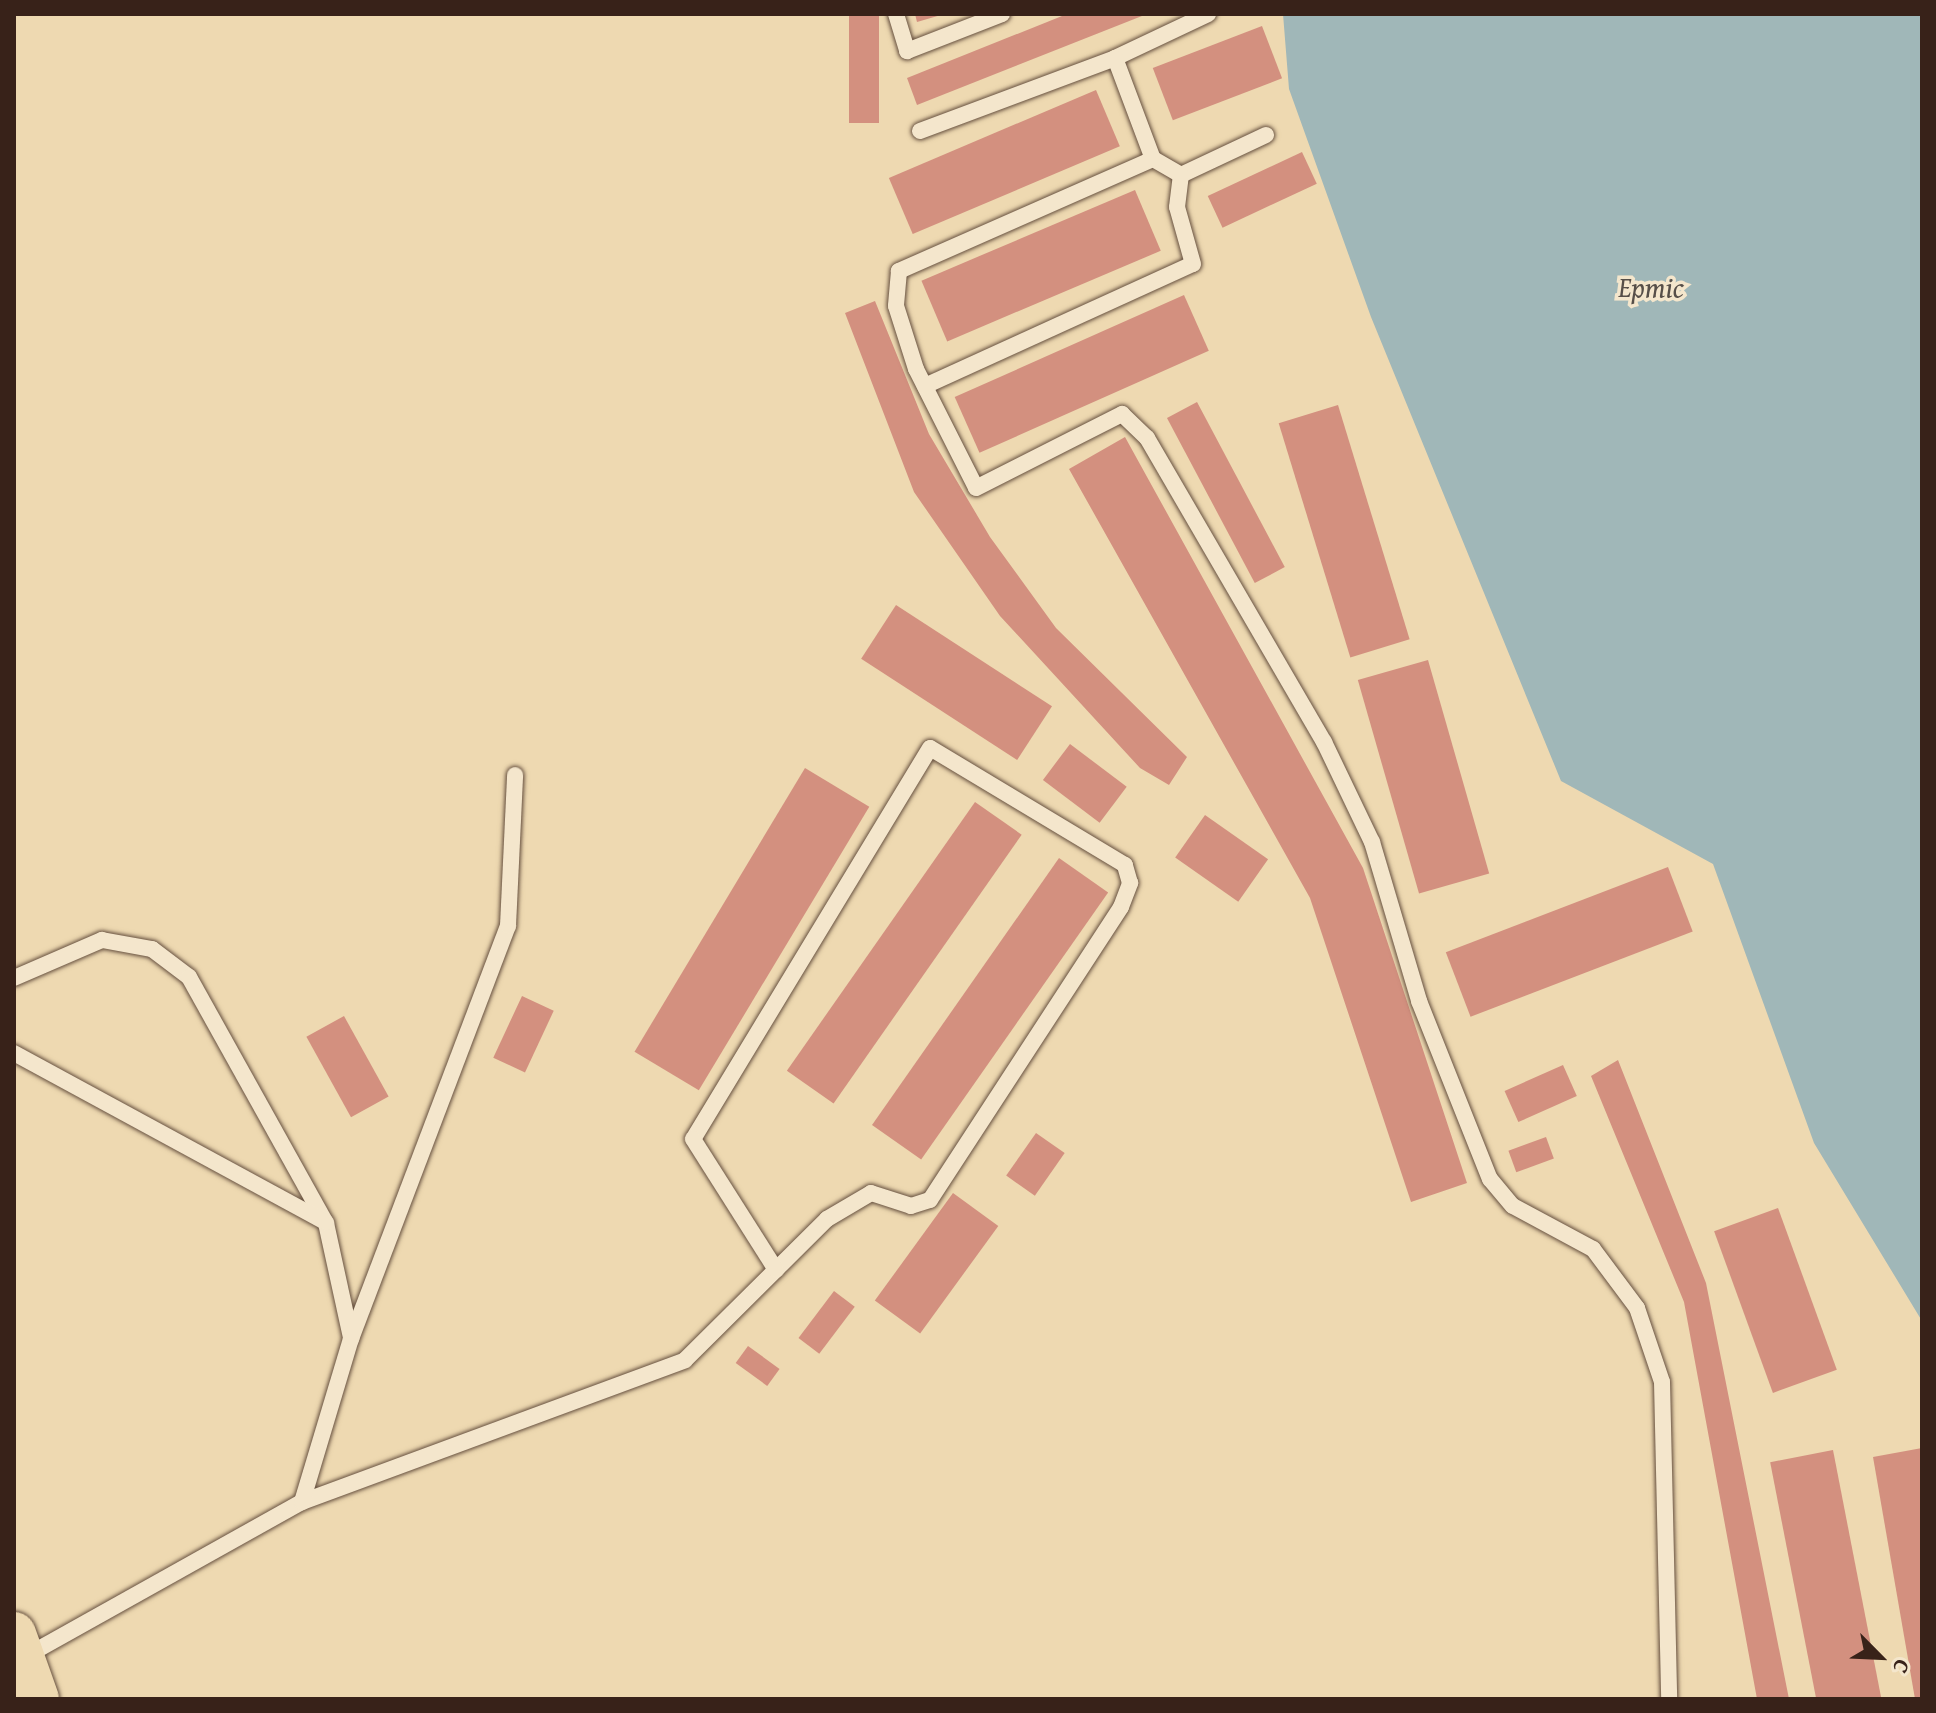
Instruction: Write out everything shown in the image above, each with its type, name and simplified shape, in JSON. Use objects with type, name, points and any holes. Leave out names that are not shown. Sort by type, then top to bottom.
[{"type":"highway","points":[[20,1645],[37,1699]]},
{"type":"lane","points":[[896,14],[907,51],[1002,14]]},
{"type":"lane","points":[[920,131],[1115,58],[1208,14]]},
{"type":"lane","points":[[1115,58],[1153,159],[1181,175]]},
{"type":"lane","points":[[1181,175],[1266,135]]},
{"type":"lane","points":[[1153,159],[899,271],[896,306],[925,386],[976,488],[1122,414],[1147,438],[1180,486],[1238,601],[1324,742],[1372,842],[1419,1001],[1490,1179],[1513,1206],[1593,1249],[1637,1308],[1662,1382],[1669,1699]]},
{"type":"lane","points":[[925,386],[1193,264],[1177,207],[1181,175]]},
{"type":"lane","points":[[20,1645],[302,1502],[685,1360],[776,1270],[827,1219],[871,1193],[911,1206],[930,1200],[1121,907],[1130,883],[1125,865],[930,748],[693,1139],[776,1270]]},
{"type":"lane","points":[[302,1502],[351,1339],[508,926],[515,775]]},
{"type":"lane","points":[[14,978],[102,940],[152,949],[189,977],[326,1223],[351,1339]]},
{"type":"lane","points":[[14,1053],[326,1223]]},
{"type":"water","name":"Ертіс","points":[[1283,14],[1922,14],[1922,1321],[1814,1143],[1713,864],[1561,781],[1371,317],[1289,89]]},
{"type":"building","points":[[849,14],[879,14],[879,123],[849,123]]},
{"type":"building","points":[[915,14],[941,14],[941,15],[917,22]]},
{"type":"building","points":[[1067,14],[1147,14],[917,105],[907,78]]},
{"type":"building","points":[[1262,26],[1282,78],[1173,120],[1153,68]]},
{"type":"building","points":[[1096,90],[1120,146],[913,234],[889,178]]},
{"type":"building","points":[[1302,152],[1317,184],[1223,228],[1208,196]]},
{"type":"building","points":[[1135,190],[1161,251],[947,341],[921,281]]},
{"type":"building","points":[[1184,295],[1209,351],[980,453],[955,397]]},
{"type":"building","points":[[875,301],[929,434],[990,537],[1056,628],[1187,757],[1169,785],[1140,768],[1000,616],[914,492],[845,313]]},
{"type":"building","points":[[1197,402],[1285,567],[1255,583],[1167,418]]},
{"type":"building","points":[[1338,405],[1410,639],[1350,657],[1279,423]]},
{"type":"building","points":[[1125,437],[1363,868],[1467,1183],[1411,1202],[1310,898],[1069,469]]},
{"type":"building","points":[[896,605],[1052,706],[1017,760],[861,659]]},
{"type":"building","points":[[1428,660],[1489,873],[1419,894],[1358,680]]},
{"type":"building","points":[[1070,744],[1127,787],[1100,823],[1043,780]]},
{"type":"building","points":[[805,768],[869,807],[699,1090],[635,1052]]},
{"type":"building","points":[[975,802],[1022,835],[834,1103],[787,1071]]},
{"type":"building","points":[[1205,815],[1268,859],[1238,902],[1175,858]]},
{"type":"building","points":[[1059,858],[1108,892],[921,1159],[872,1125]]},
{"type":"building","points":[[1668,867],[1693,931],[1471,1017],[1446,952]]},
{"type":"building","points":[[522,996],[554,1011],[525,1072],[493,1058]]},
{"type":"building","points":[[344,1016],[389,1096],[351,1117],[306,1037]]},
{"type":"building","points":[[1618,1060],[1706,1283],[1789,1699],[1757,1699],[1684,1302],[1591,1076]]},
{"type":"building","points":[[1563,1065],[1577,1096],[1518,1122],[1505,1091]]},
{"type":"building","points":[[1036,1133],[1065,1153],[1035,1196],[1006,1176]]},
{"type":"building","points":[[1546,1137],[1554,1159],[1516,1172],[1508,1151]]},
{"type":"building","points":[[953,1193],[998,1226],[920,1334],[875,1301]]},
{"type":"building","points":[[1778,1208],[1837,1370],[1773,1393],[1714,1231]]},
{"type":"building","points":[[834,1291],[855,1307],[819,1354],[798,1338]]},
{"type":"building","points":[[748,1346],[780,1369],[767,1386],[736,1363]]},
{"type":"building","points":[[1922,1448],[1922,1699],[1915,1699],[1873,1457]]},
{"type":"building","points":[[1833,1450],[1881,1699],[1816,1699],[1770,1462]]}]
